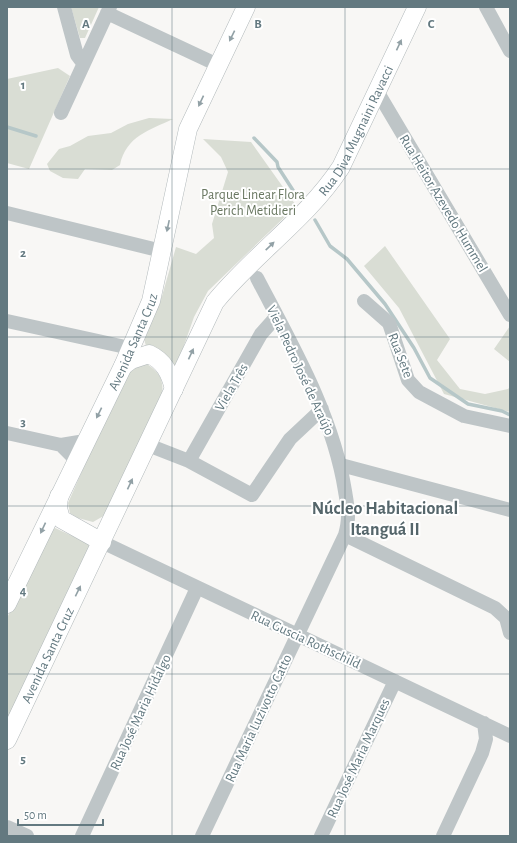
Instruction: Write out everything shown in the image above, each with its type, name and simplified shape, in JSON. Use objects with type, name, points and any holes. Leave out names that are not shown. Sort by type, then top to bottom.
[{"type":"main road","name":"Avenida Santa Cruz","points":[[7,604],[122,366],[151,301],[188,129],[246,7]]},
{"type":"main road","name":"Rua Diva Mugnaini Ravacci","points":[[249,276],[329,186],[341,167],[417,7]]},
{"type":"main road","name":"Avenida Santa Cruz","points":[[7,740],[215,302],[249,276]]},
{"type":"main road","points":[[130,348],[156,357],[164,366],[171,378],[174,390]]},
{"type":"main road","points":[[122,366],[131,360],[148,354]]},
{"type":"main road","points":[[60,493],[58,508],[61,519],[102,542]]},
{"type":"main road","points":[[61,519],[86,529],[97,527],[113,519]]},
{"type":"street","points":[[64,7],[77,55],[83,64]]},
{"type":"street","points":[[486,7],[510,51]]},
{"type":"street","points":[[61,113],[108,10],[218,66]]},
{"type":"street","name":"Rua Heitor Azevedo Hummel","points":[[377,91],[510,315]]},
{"type":"street","points":[[7,213],[162,251]]},
{"type":"street","name":"Viela Pedro José de Araújo","points":[[249,276],[277,316],[333,435],[341,465],[349,520],[345,535]]},
{"type":"street","name":"Rua Sete","points":[[364,301],[389,323],[408,380],[419,392],[464,416],[510,426]]},
{"type":"street","name":"Viela Três","points":[[189,461],[261,334],[277,316]]},
{"type":"street","points":[[7,321],[130,348]]},
{"type":"street","points":[[148,445],[189,461],[252,495],[290,439],[322,409]]},
{"type":"street","points":[[7,433],[61,445],[85,441]]},
{"type":"street","points":[[61,445],[76,460]]},
{"type":"street","points":[[341,465],[510,510]]},
{"type":"street","points":[[345,535],[495,608],[506,618],[510,632]]},
{"type":"street","name":"Rua Maria Luzivotto Catto","points":[[202,836],[345,535]]},
{"type":"street","name":"Rua Guscia Rothschild","points":[[102,542],[510,736]]},
{"type":"street","name":"Rua José Maria Hidalgo","points":[[82,836],[198,588]]},
{"type":"street","name":"Rua José Maria Marques","points":[[321,836],[395,681]]},
{"type":"street","points":[[443,836],[482,753],[486,739],[484,723]]},
{"type":"street","points":[[482,753],[493,739],[501,736],[510,736]]},
{"type":"street","points":[[7,827],[27,836]]},
{"type":"green space","points":[[71,7],[99,7],[85,38],[80,38]]},
{"type":"green space","points":[[58,68],[70,76],[29,169],[7,163],[7,79]]},
{"type":"green space","points":[[149,118],[173,119],[140,135],[128,147],[123,155],[120,165],[112,170],[85,169],[78,179],[63,178],[50,171],[47,164],[59,149],[70,146],[88,136],[111,133],[128,124]]},
{"type":"green space","name":"Parque Linear Flora Perich Metidieri","points":[[203,139],[251,142],[295,204],[294,208],[208,291],[194,317],[175,371],[146,346],[144,339],[162,296],[176,247],[196,254],[214,238],[212,224],[228,172],[221,157]]},
{"type":"green space","points":[[385,246],[450,339],[437,360],[460,389],[485,394],[508,389],[510,387],[510,412],[444,394],[399,308],[364,266]]},
{"type":"green space","points":[[510,326],[510,362],[494,349]]},
{"type":"green space","points":[[147,364],[158,374],[162,381],[162,396],[107,514],[93,522],[78,518],[70,513],[68,503],[124,376],[135,365]]},
{"type":"green space","points":[[55,528],[90,544],[89,555],[7,719],[7,618],[49,532]]},
{"type":"waterway","points":[[7,127],[36,136]]},
{"type":"waterway","points":[[254,138],[277,162],[278,167],[298,198]]},
{"type":"waterway","points":[[315,220],[330,246],[347,259],[385,304],[414,348],[430,378],[468,404],[502,411],[510,415]]},
{"type":"district","name":"Núcleo Habitacional Itanguá II","points":[[385,518]]}]
